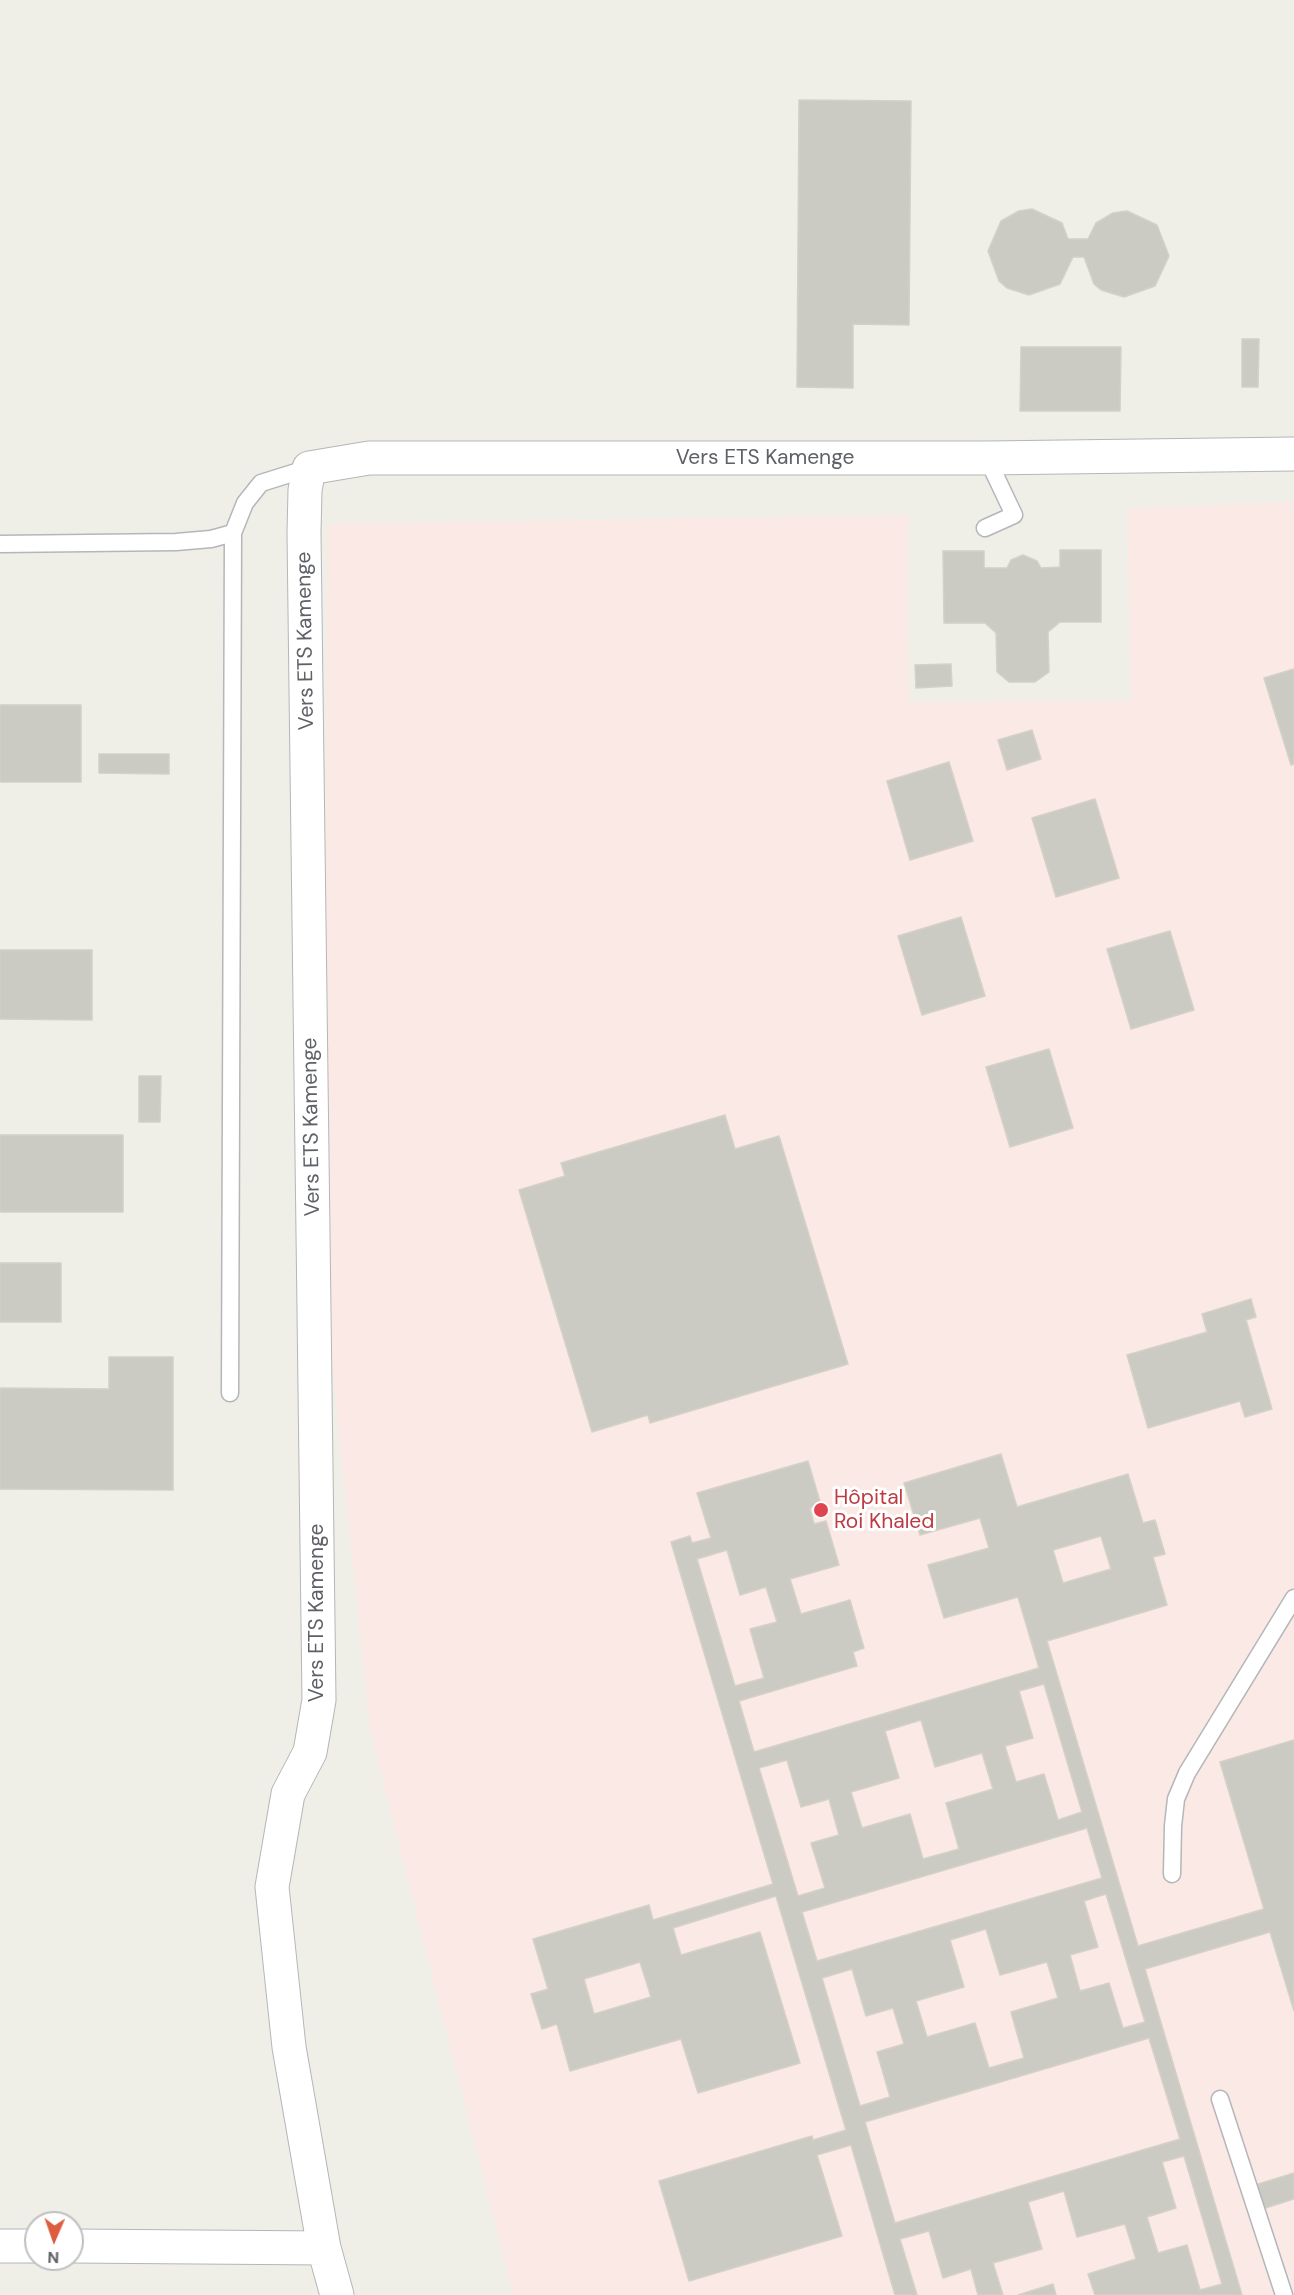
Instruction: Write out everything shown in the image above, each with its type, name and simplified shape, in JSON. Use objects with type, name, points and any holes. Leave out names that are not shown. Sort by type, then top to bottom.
[{"type":"street","name":"Vers ETS Kamenge","points":[[337,2295],[324,2248],[289,2047],[272,1887],[288,1794],[310,1752],[319,1700],[304,533],[305,490],[309,468],[369,458],[987,458],[1294,454]]},
{"type":"street","points":[[0,2246],[24,2246]]},
{"type":"street","points":[[84,2246],[324,2248]]},
{"type":"lane","points":[[986,528],[1014,515],[987,458]]},
{"type":"lane","points":[[230,1393],[233,533],[245,503],[261,483],[309,468]]},
{"type":"lane","points":[[0,544],[176,542],[211,539],[233,533]]},
{"type":"lane","points":[[1172,1874],[1176,1798],[1186,1773],[1294,1598]]},
{"type":"lane","points":[[1220,2099],[1284,2295]]},
{"type":"shaded area","name":"Hôpital Roi Khaled","points":[[1294,502],[1294,2295],[513,2295],[370,1730],[324,1289],[328,524],[908,515],[909,702],[1131,701],[1127,509]]},
{"type":"building","points":[[799,100],[911,101],[909,325],[853,324],[853,388],[797,387]]},
{"type":"building","points":[[1032,209],[1062,223],[1068,239],[1088,239],[1096,223],[1113,213],[1127,211],[1157,225],[1169,256],[1155,286],[1124,297],[1101,290],[1094,284],[1084,257],[1073,257],[1060,284],[1029,295],[1007,288],[999,281],[988,251],[1001,221],[1019,211]]},
{"type":"building","points":[[1242,339],[1259,339],[1258,387],[1242,387]]},
{"type":"building","points":[[1021,347],[1121,347],[1120,411],[1020,411]]},
{"type":"building","points":[[1060,550],[1101,550],[1101,622],[1060,622],[1048,632],[1049,672],[1035,682],[1009,682],[997,672],[996,633],[985,623],[944,623],[943,551],[984,551],[984,568],[1007,568],[1011,560],[1023,555],[1037,561],[1041,568],[1060,567]]},
{"type":"building","points":[[951,664],[952,686],[916,688],[915,665]]},
{"type":"building","points":[[1294,669],[1294,764],[1291,765],[1264,678]]},
{"type":"building","points":[[0,705],[81,705],[81,782],[0,782]]},
{"type":"building","points":[[1032,730],[1041,759],[1007,770],[998,740]]},
{"type":"building","points":[[99,754],[169,754],[169,774],[99,773]]},
{"type":"building","points":[[949,762],[973,841],[910,860],[887,781]]},
{"type":"building","points":[[1095,799],[1119,878],[1056,897],[1032,818]]},
{"type":"building","points":[[961,917],[985,996],[922,1015],[898,936]]},
{"type":"building","points":[[1170,931],[1194,1010],[1131,1029],[1107,949]]},
{"type":"building","points":[[0,950],[92,950],[92,1020],[0,1019]]},
{"type":"building","points":[[1049,1049],[1073,1128],[1010,1147],[986,1067]]},
{"type":"building","points":[[139,1076],[161,1076],[160,1122],[139,1122]]},
{"type":"building","points":[[725,1115],[735,1149],[779,1136],[848,1364],[650,1423],[648,1415],[592,1432],[519,1190],[565,1176],[561,1163]]},
{"type":"building","points":[[0,1135],[123,1135],[123,1212],[0,1212]]},
{"type":"building","points":[[0,1263],[61,1263],[61,1322],[0,1322]]},
{"type":"building","points":[[1251,1299],[1256,1317],[1246,1320],[1272,1409],[1245,1417],[1240,1401],[1148,1428],[1127,1355],[1207,1332],[1202,1314]]},
{"type":"building","points":[[109,1357],[173,1357],[173,1490],[0,1489],[0,1388],[109,1389]]},
{"type":"building","points":[[1001,1454],[1017,1507],[1128,1474],[1143,1523],[1155,1520],[1165,1554],[1153,1557],[1167,1605],[1047,1641],[1138,1946],[1264,1909],[1220,1762],[1294,1740],[1294,2011],[1270,1932],[1145,1969],[1242,2295],[1095,2295],[1088,2274],[1136,2259],[1125,2224],[1077,2237],[1064,2191],[1028,2202],[1042,2249],[993,2263],[1003,2295],[978,2295],[971,2269],[943,2278],[929,2231],[900,2239],[917,2295],[895,2295],[851,2145],[817,2155],[842,2236],[689,2281],[659,2181],[812,2136],[813,2140],[846,2130],[776,1896],[673,1928],[681,1955],[760,1932],[800,2063],[698,2093],[681,2039],[570,2071],[557,2024],[542,2029],[531,1994],[548,1989],[533,1939],[649,1905],[653,1920],[773,1884],[671,1542],[690,1536],[692,1543],[711,1538],[697,1493],[808,1461],[821,1505],[810,1508],[814,1524],[826,1521],[839,1565],[790,1579],[801,1614],[850,1600],[864,1648],[853,1652],[857,1666],[739,1701],[754,1752],[1039,1668],[1018,1597],[944,1618],[928,1565],[989,1548],[980,1518],[920,1535],[904,1483]],"holes":[[[1101,1536],[1111,1569],[1063,1583],[1053,1550]],[[727,1550],[740,1595],[766,1587],[777,1622],[750,1629],[764,1678],[735,1686],[697,1559]],[[1044,1684],[1082,1812],[1058,1820],[1044,1774],[1016,1782],[1005,1746],[1033,1738],[1019,1691]],[[921,1720],[935,1767],[982,1753],[993,1789],[946,1803],[959,1849],[923,1859],[910,1814],[862,1828],[851,1792],[899,1778],[885,1731]],[[787,1760],[801,1807],[829,1799],[839,1835],[811,1843],[825,1888],[798,1896],[759,1768]],[[1087,1828],[1102,1878],[817,1961],[802,1912]],[[1106,1894],[1145,2022],[1123,2028],[1109,1983],[1080,1991],[1070,1955],[1098,1947],[1084,1901]],[[986,1929],[1000,1975],[1047,1962],[1058,1998],[1011,2012],[1024,2058],[989,2068],[975,2023],[927,2037],[916,2001],[964,1987],[950,1940]],[[640,1962],[651,1997],[594,2014],[584,1979]],[[852,1969],[866,2016],[893,2008],[904,2044],[877,2052],[890,2097],[860,2106],[822,1978]],[[1149,2038],[1180,2139],[895,2223],[865,2122]],[[1184,2156],[1222,2284],[1200,2290],[1187,2245],[1158,2253],[1147,2217],[1176,2208],[1162,2162]]]},
{"type":"building","points":[[1294,2173],[1294,2199],[1259,2210],[1252,2186]]},
{"type":"building","points":[[1053,2284],[1056,2295],[1018,2295]]},
{"type":"place","name":"Hôpital Roi Khaled","points":[[821,1510]]}]
